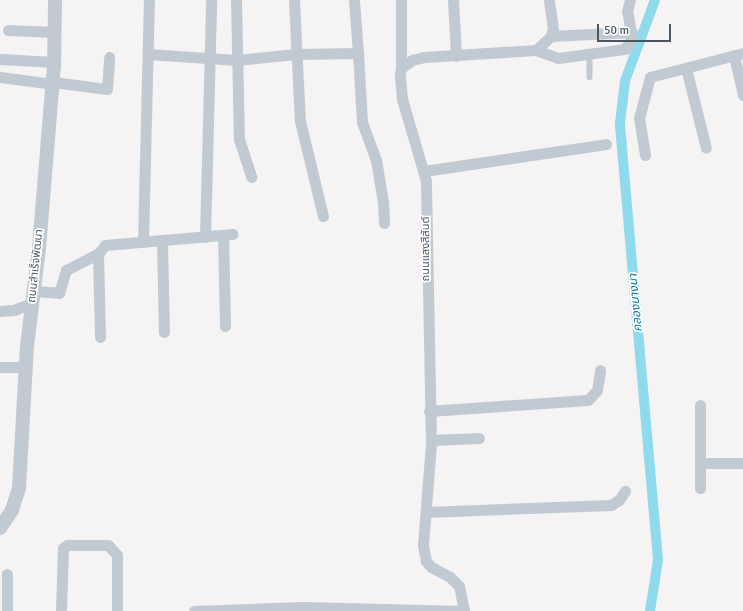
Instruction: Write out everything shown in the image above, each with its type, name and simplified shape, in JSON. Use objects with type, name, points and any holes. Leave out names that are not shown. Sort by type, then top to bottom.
[{"type":"street","name":"ถนนสำเร็จพัฒนา","points":[[0,528],[12,510],[19,488],[26,367],[53,83],[55,0]]},
{"type":"street","points":[[143,242],[149,0]]},
{"type":"street","points":[[206,236],[211,0]]},
{"type":"street","points":[[236,0],[236,60],[240,139],[251,178]]},
{"type":"street","points":[[294,0],[300,121],[324,216]]},
{"type":"street","points":[[354,0],[362,122],[376,160],[384,202],[384,223]]},
{"type":"street","name":"ถนนแสงสีสันต์","points":[[401,0],[400,88],[424,171],[427,228],[426,283],[431,440],[423,536],[426,561],[431,567],[456,581],[460,586],[464,611]]},
{"type":"street","points":[[453,0],[456,56]]},
{"type":"street","points":[[536,50],[551,36],[553,29],[549,0]]},
{"type":"street","points":[[401,68],[412,60],[424,57],[536,50],[558,58],[590,55],[625,49],[629,44],[632,32],[628,11],[630,0]]},
{"type":"street","points":[[8,30],[54,32]]},
{"type":"street","points":[[551,36],[632,32]]},
{"type":"street","points":[[148,54],[236,60],[296,54],[358,53]]},
{"type":"street","points":[[645,155],[639,118],[650,77],[739,54],[743,96]]},
{"type":"street","points":[[0,77],[107,89],[109,57]]},
{"type":"street","points":[[0,59],[54,62]]},
{"type":"street","points":[[686,68],[706,148]]},
{"type":"street","points":[[424,171],[606,144]]},
{"type":"street","points":[[0,311],[14,310],[33,297],[59,293],[66,270],[98,254],[105,245],[228,235],[225,326]]},
{"type":"street","points":[[162,240],[164,332]]},
{"type":"street","points":[[98,254],[100,337]]},
{"type":"street","points":[[0,368],[26,367]]},
{"type":"street","points":[[429,411],[588,400],[597,390],[600,370]]},
{"type":"street","points":[[700,404],[700,488]]},
{"type":"street","points":[[431,440],[479,438]]},
{"type":"street","points":[[700,462],[743,463]]},
{"type":"street","points":[[426,512],[611,505],[619,500],[625,491]]},
{"type":"street","points":[[61,611],[63,548],[68,545],[108,545],[117,555],[116,611]]},
{"type":"street","points":[[7,574],[7,611]]},
{"type":"street","points":[[194,611],[303,607],[464,611]]},
{"type":"lane","points":[[590,55],[590,77]]},
{"type":"waterway","name":"คลองบางนา","points":[[650,611],[658,560],[620,123],[625,81],[655,0]]}]
